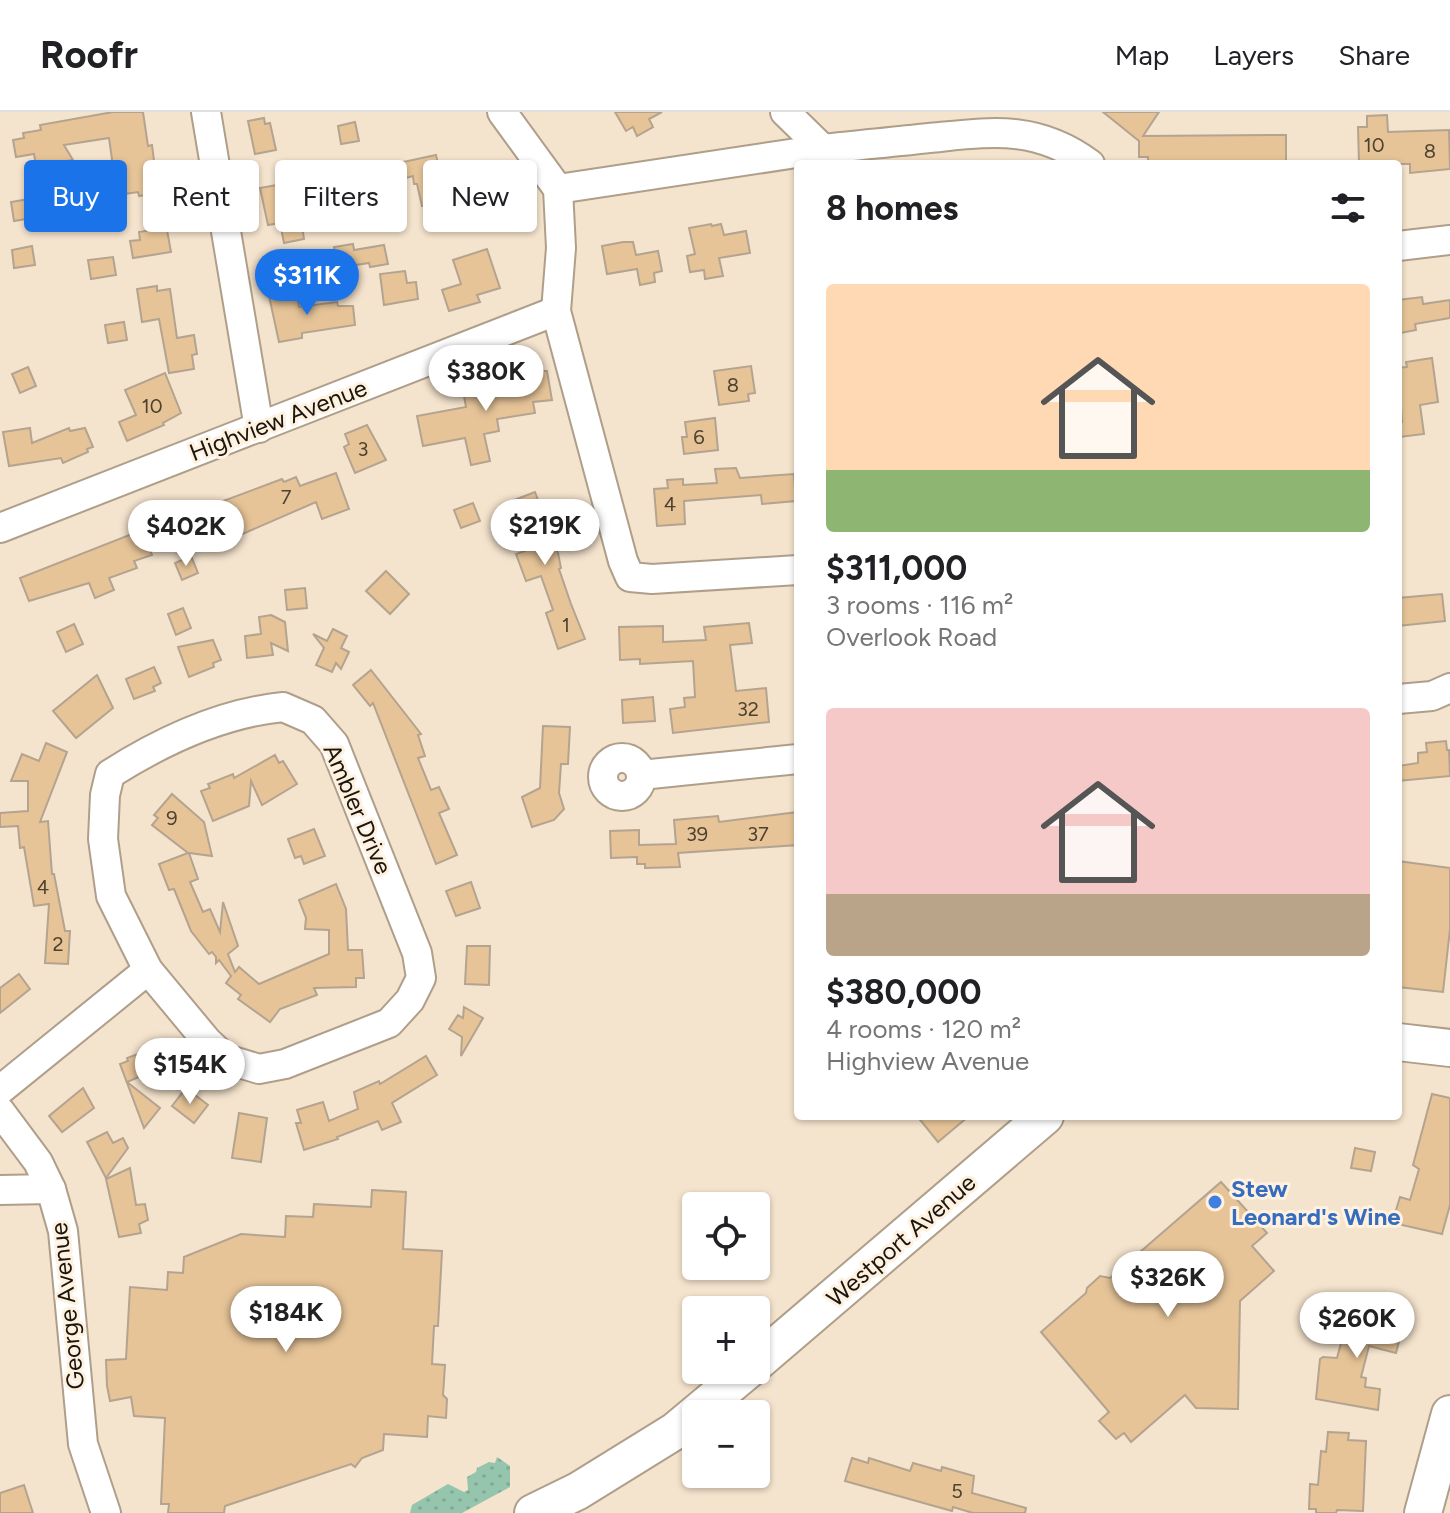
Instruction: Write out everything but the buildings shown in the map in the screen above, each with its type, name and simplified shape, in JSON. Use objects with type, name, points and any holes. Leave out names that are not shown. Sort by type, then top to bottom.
[{"type":"main road","points":[[1402,1042],[1450,1048]]},
{"type":"main road","name":"Westport Avenue","points":[[770,1351],[1040,1120]]},
{"type":"main road","points":[[533,1513],[580,1502],[675,1431],[731,1384]]},
{"type":"main road","points":[[1423,1513],[1450,1414]]},
{"type":"street","points":[[206,112],[259,428]]},
{"type":"street","points":[[502,112],[558,189],[561,248],[556,311],[619,547],[630,577],[652,579],[794,570]]},
{"type":"street","points":[[785,112],[823,149]]},
{"type":"street","points":[[558,189],[823,149],[997,132],[1035,137],[1068,148],[1084,160]]},
{"type":"street","points":[[1402,246],[1450,240]]},
{"type":"street","name":"Highview Avenue","points":[[0,528],[556,311]]},
{"type":"street","points":[[1402,699],[1432,696],[1450,688]]},
{"type":"street","name":"Ambler Drive","points":[[283,707],[313,720],[334,744],[417,953],[421,978],[410,1000],[389,1023],[285,1064],[259,1069],[226,1059],[207,1041],[148,970],[111,896],[103,839],[105,795],[110,774],[152,747],[251,710],[283,707]]},
{"type":"street","points":[[641,775],[794,759]]},
{"type":"street","points":[[0,1090],[148,970]]},
{"type":"street","name":"George Avenue","points":[[0,1111],[38,1162],[51,1189],[63,1231],[83,1444],[106,1513]]},
{"type":"street","points":[[0,1190],[51,1189]]},
{"type":"green space","points":[[497,1457],[510,1466],[510,1487],[462,1513],[410,1513],[412,1505],[448,1484],[464,1492],[468,1490],[467,1477],[489,1462],[495,1463]]},
{"type":"place","name":"Stew Leonard's Wine","points":[[1215,1202]]}]
